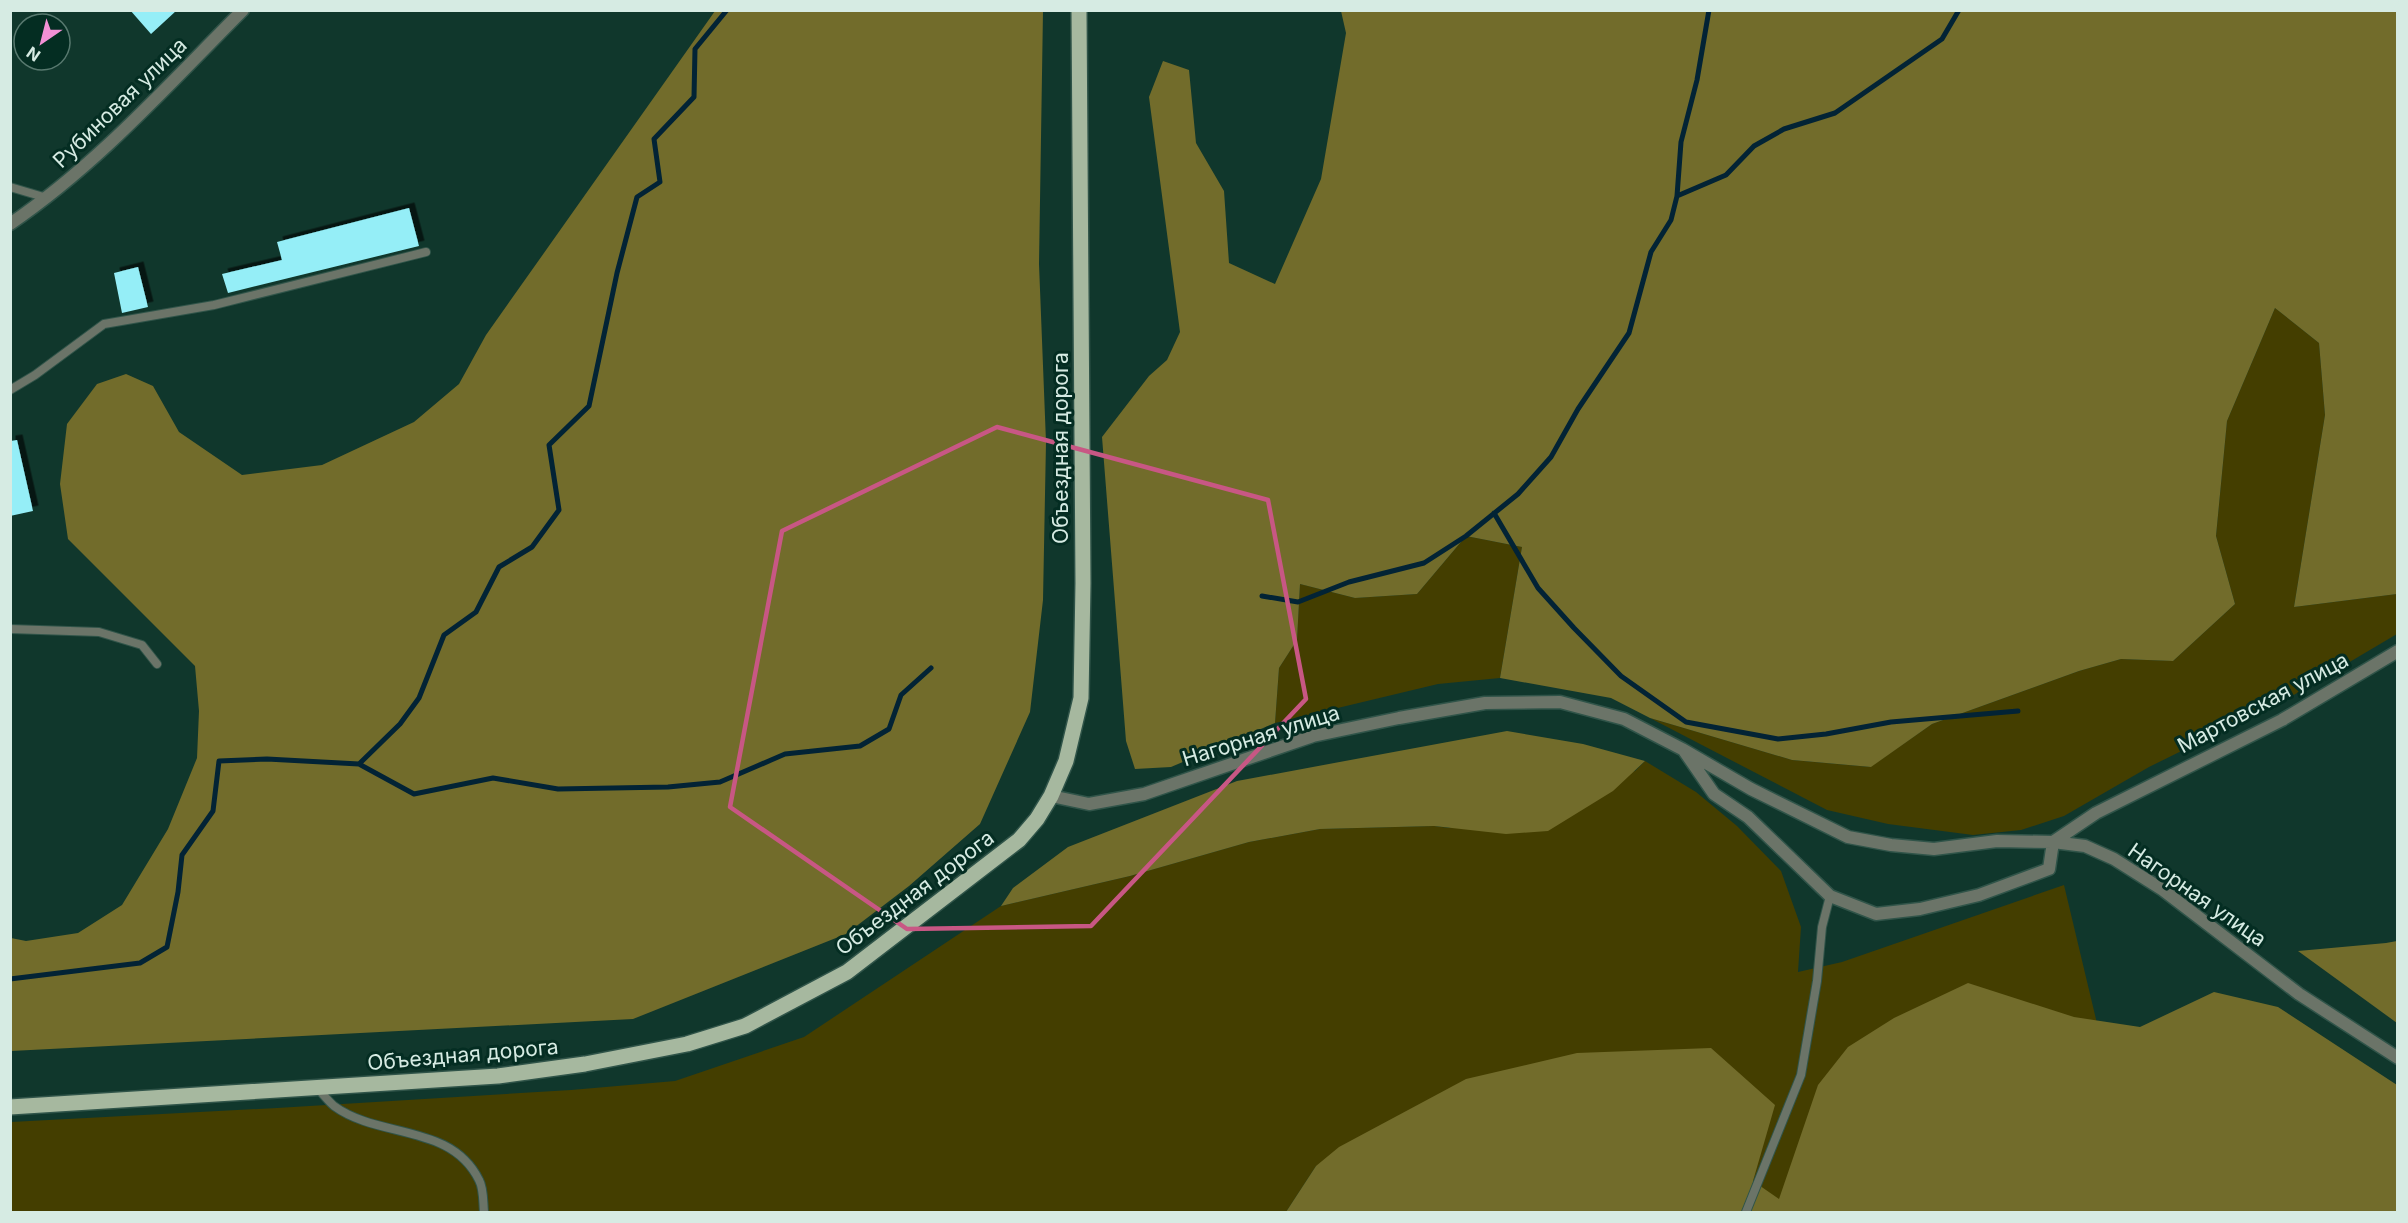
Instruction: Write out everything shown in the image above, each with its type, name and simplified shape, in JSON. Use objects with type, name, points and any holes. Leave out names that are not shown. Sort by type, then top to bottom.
[{"type":"main road","name":"Объездная дорога","points":[[10,1107],[498,1076],[585,1064],[687,1044],[745,1026],[847,972],[1019,840],[1037,819],[1051,796],[1066,761],[1081,698],[1083,583],[1080,10]]},
{"type":"street","name":"Рубиновая улица","points":[[10,224],[48,198],[135,121],[243,10]]},
{"type":"street","name":"Мартовская улица","points":[[2054,842],[2096,813],[2282,720],[2397,651]]},
{"type":"street","name":"Нагорная улица","points":[[1051,796],[1089,804],[1144,794],[1313,736],[1485,703],[1560,702],[1624,719],[1751,789],[1848,837],[1891,845],[1934,849],[1997,841],[2054,842],[2085,846],[2114,859],[2154,884],[2300,994],[2397,1058]]},
{"type":"street","points":[[1682,749],[1714,794],[1748,817],[1830,896],[1876,914],[1920,909],[1979,895],[2049,869],[2054,842]]},
{"type":"lane","points":[[10,187],[48,198]]},
{"type":"lane","points":[[10,390],[35,375],[104,324],[214,305],[426,252]]},
{"type":"lane","points":[[10,629],[99,632],[142,645],[157,664]]},
{"type":"lane","points":[[1746,1212],[1801,1075],[1817,981],[1822,927],[1830,896]]},
{"type":"lane","points":[[318,1089],[334,1106],[360,1119],[434,1139],[466,1160],[480,1182],[484,1212]]},
{"type":"highlighted area","points":[[997,427],[1268,500],[1306,699],[1091,926],[907,929],[730,807],[782,531]]},
{"type":"shaded area","points":[[715,11],[1043,11],[1039,264],[1046,442],[1043,600],[1030,712],[980,824],[909,886],[846,934],[633,1019],[11,1051],[11,938],[26,941],[78,933],[122,905],[168,829],[197,758],[199,711],[195,666],[68,539],[60,484],[67,424],[97,384],[126,374],[153,386],[179,432],[242,475],[322,465],[414,422],[459,384],[486,335]]},
{"type":"shaded area","points":[[1341,11],[2397,11],[2397,594],[2294,607],[2325,415],[2319,343],[2275,308],[2227,421],[2216,536],[2235,604],[2173,661],[2121,659],[2079,671],[1932,724],[1871,767],[1792,760],[1650,718],[1611,698],[1500,678],[1522,547],[1466,536],[1417,594],[1355,598],[1300,584],[1297,640],[1279,668],[1275,723],[1171,767],[1135,769],[1126,741],[1102,437],[1149,376],[1167,360],[1180,332],[1149,97],[1163,61],[1189,70],[1196,143],[1224,191],[1229,263],[1275,284],[1321,179],[1346,33]]},
{"type":"shaded area","points":[[2275,308],[2319,343],[2325,415],[2294,607],[2397,594],[2397,634],[2287,699],[2149,767],[2064,816],[2021,830],[1973,835],[1888,824],[1827,810],[1650,718],[1792,760],[1870,767],[1932,724],[2079,671],[2121,659],[2173,661],[2235,604],[2216,536],[2227,421]]},
{"type":"shaded area","points":[[1466,536],[1522,547],[1500,678],[1438,684],[1275,723],[1279,668],[1297,640],[1300,584],[1355,598],[1417,594]]},
{"type":"shaded area","points":[[1507,731],[1583,744],[1645,761],[1613,791],[1548,831],[1506,834],[1434,826],[1320,829],[1249,842],[1130,876],[1001,906],[1013,888],[1068,847],[1237,781]]},
{"type":"shaded area","points":[[1645,761],[1696,792],[1737,826],[1781,871],[1801,927],[1798,972],[1842,962],[2064,885],[2142,1212],[1345,1212],[1316,1166],[1286,1212],[11,1212],[11,1122],[571,1090],[675,1081],[804,1037],[1001,906],[1130,876],[1249,842],[1320,829],[1434,826],[1449,828],[1635,771]]},
{"type":"shaded area","points":[[2397,941],[2397,1023],[2298,951],[2386,943]]},
{"type":"shaded area","points":[[1968,983],[2074,1017],[2140,1027],[2214,992],[2278,1007],[2397,1085],[2397,1212],[1286,1212],[1316,1166],[1339,1147],[1466,1079],[1577,1053],[1711,1048],[1775,1105],[1753,1181],[1779,1199],[1818,1085],[1848,1047],[1894,1018]]},
{"type":"building","points":[[130,10],[177,10],[151,34]]},
{"type":"building","points":[[409,208],[419,246],[228,293],[222,274],[282,260],[277,242]]},
{"type":"building","points":[[138,267],[148,307],[122,313],[114,273]]},
{"type":"building","points":[[17,440],[33,511],[10,516],[10,441]]},
{"type":"waterway","points":[[359,764],[400,724],[419,698],[444,635],[476,612],[499,567],[532,547],[559,510],[549,445],[589,406],[617,273],[637,197],[660,182],[654,139],[694,97],[695,49],[727,10]]},
{"type":"waterway","points":[[1262,596],[1298,602],[1349,582],[1424,563],[1466,536],[1518,494],[1551,457],[1578,409],[1629,333],[1651,252],[1671,220],[1677,196],[1681,142],[1697,80],[1709,10]]},
{"type":"waterway","points":[[1677,196],[1726,175],[1754,146],[1784,129],[1835,113],[1942,39],[1959,10]]},
{"type":"waterway","points":[[1494,513],[1538,588],[1574,628],[1621,676],[1686,722],[1778,739],[1826,734],[1891,722],[2018,711]]},
{"type":"waterway","points":[[10,979],[140,963],[167,947],[178,892],[182,855],[213,811],[219,761],[267,759],[359,764],[414,794],[493,778],[558,789],[668,787],[720,782],[785,754],[860,746],[889,729],[901,695],[931,668]]}]
